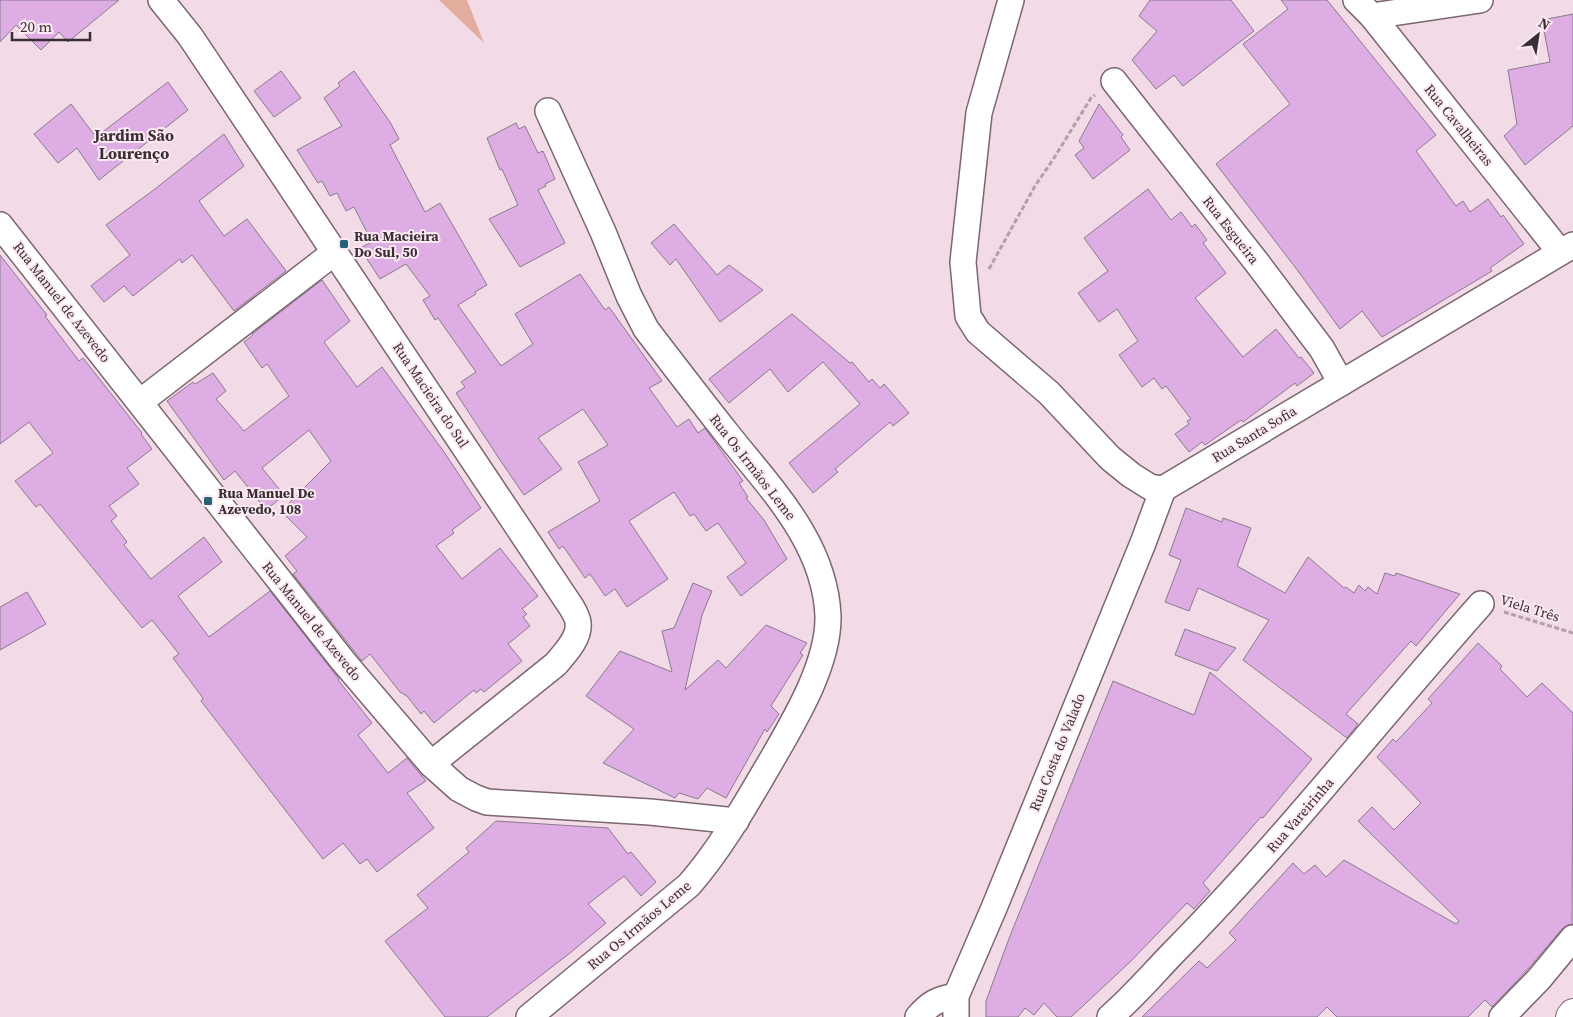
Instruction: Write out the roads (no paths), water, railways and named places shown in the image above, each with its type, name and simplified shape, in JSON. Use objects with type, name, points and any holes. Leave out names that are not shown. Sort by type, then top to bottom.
[{"type":"main road","points":[[1570,1017],[1573,1013]]},
{"type":"street","name":"Rua Macieira do Sul","points":[[161,0],[190,36],[335,252],[572,608],[578,623],[576,636],[570,648],[556,664],[431,764]]},
{"type":"street","points":[[1011,0],[979,113],[963,262],[968,316],[978,332],[1049,393],[1110,458],[1150,487],[1164,488]]},
{"type":"street","points":[[1364,8],[1480,0]]},
{"type":"street","name":"Rua Cavalheiras","points":[[1364,8],[1567,248]]},
{"type":"street","name":"Rua Esgueira","points":[[1114,81],[1316,341],[1341,383]]},
{"type":"street","name":"Rua Os Irmãos Leme","points":[[529,1017],[689,885],[703,870],[736,821],[788,732],[809,690],[824,652],[828,617],[820,570],[806,538],[764,477],[726,432],[646,329],[629,296],[603,232],[548,112]]},
{"type":"street","name":"Rua Manuel de Azevedo","points":[[0,225],[343,661],[431,764],[459,788],[487,802],[650,812],[736,821]]},
{"type":"street","name":"Rua Santa Sofia","points":[[1164,488],[1567,248]]},
{"type":"street","points":[[140,402],[335,252]]},
{"type":"street","name":"Rua Costa do Valado","points":[[956,1006],[1164,488]]},
{"type":"street","name":"Rua Vareirinha","points":[[1110,1017],[1249,874],[1481,604]]},
{"type":"street","points":[[1502,1017],[1539,979],[1573,938]]},
{"type":"street","points":[[918,1017],[926,1008],[940,998],[956,1006]]},
{"type":"place","name":"Rua Macieira Do Sul, 50","points":[[344,244]]},
{"type":"place","name":"Rua Manuel De Azevedo, 108","points":[[208,501]]},
{"type":"district","name":"Jardim São Lourenço","points":[[134,144]]}]
